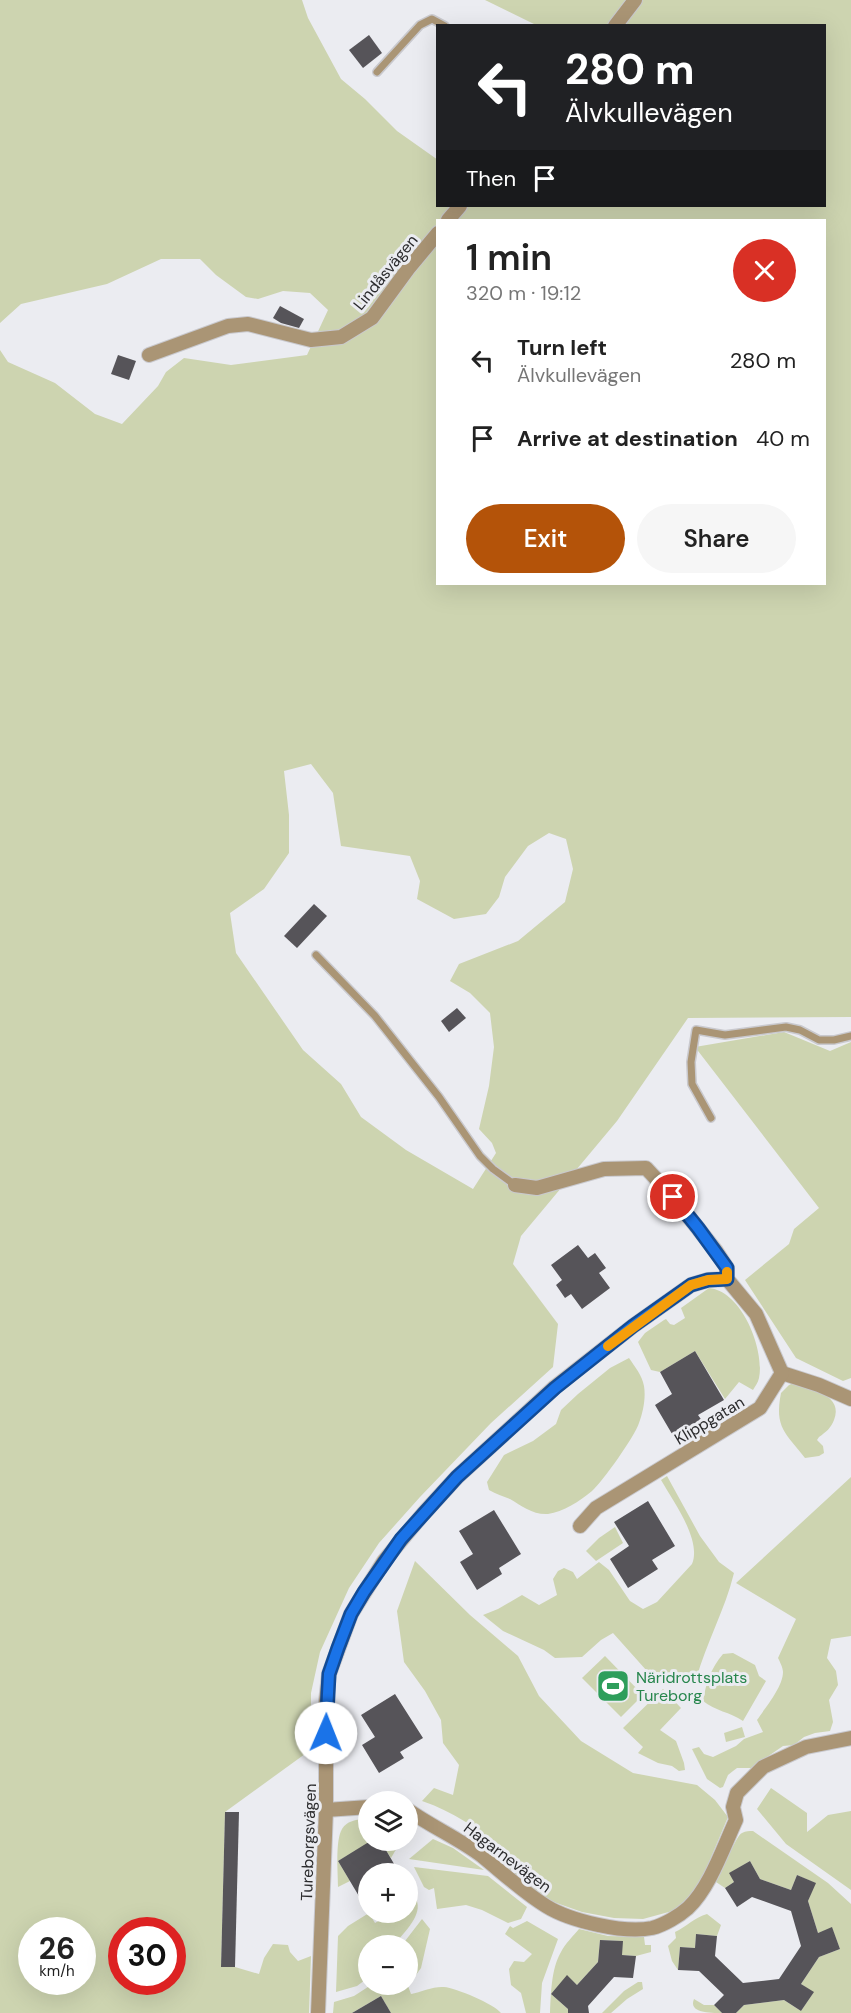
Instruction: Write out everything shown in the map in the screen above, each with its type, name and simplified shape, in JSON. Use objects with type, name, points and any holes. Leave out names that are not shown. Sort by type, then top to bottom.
[{"type":"street","points":[[616,24],[634,0]]},
{"type":"street","points":[[449,219],[459,207]]},
{"type":"street","name":"Lindåsvägen","points":[[149,355],[228,326],[248,324],[311,340],[340,337],[372,318],[436,235]]},
{"type":"street","points":[[515,1185],[537,1188],[604,1169],[646,1168],[673,1197],[727,1268],[727,1279],[756,1314],[782,1373],[819,1385],[851,1399]]},
{"type":"street","name":"Tureborgsvägen","points":[[318,2013],[326,1810],[326,1702],[329,1674],[351,1614],[384,1561],[401,1539],[457,1477],[555,1388],[633,1326],[691,1285],[708,1280],[727,1279]]},
{"type":"street","name":"Klippgatan","points":[[580,1526],[596,1508],[760,1408],[782,1373]]},
{"type":"street","name":"Hagarnevägen","points":[[418,1817],[482,1856],[507,1878],[561,1914],[601,1925],[652,1928],[675,1918],[687,1909],[701,1893],[736,1820],[733,1807],[737,1793],[763,1767],[806,1747],[851,1738]]},
{"type":"street","points":[[326,1810],[358,1808]]},
{"type":"lane","points":[[377,72],[420,25],[432,19],[441,24]]},
{"type":"lane","points":[[316,955],[375,1016],[439,1097],[480,1156],[515,1185]]},
{"type":"lane","points":[[711,1118],[692,1084],[691,1062],[696,1030],[725,1035],[786,1027],[800,1030],[819,1040],[834,1040],[851,1036]]},
{"type":"green space","points":[[0,0],[302,0],[308,18],[341,79],[397,131],[436,159],[436,207],[826,207],[826,24],[534,24],[485,0],[851,0],[851,1017],[688,1018],[617,1121],[521,1236],[513,1264],[558,1324],[553,1367],[491,1423],[379,1543],[349,1588],[320,1652],[311,1693],[311,1744],[305,1754],[225,1812],[221,1966],[235,1967],[259,1974],[264,1958],[273,1944],[288,1945],[290,1952],[298,1961],[311,1956],[309,2013],[0,2013],[0,350],[8,362],[55,383],[95,414],[122,424],[158,386],[166,372],[184,358],[231,365],[307,355],[328,310],[310,293],[283,291],[258,299],[246,297],[216,275],[200,259],[161,259],[107,284],[21,304],[0,323]],"holes":[[[311,764],[333,793],[341,846],[410,856],[420,881],[417,899],[454,919],[486,914],[499,897],[505,877],[528,846],[549,833],[566,839],[573,869],[565,902],[518,941],[459,964],[450,981],[470,993],[490,1013],[494,1047],[489,1086],[479,1129],[492,1143],[496,1153],[473,1189],[406,1150],[361,1117],[341,1084],[303,1050],[236,953],[230,913],[264,889],[289,853],[289,815],[284,771]]]},
{"type":"green space","points":[[784,1032],[830,1051],[851,1042],[851,1378],[843,1381],[796,1358],[745,1280],[789,1244],[794,1229],[819,1208],[695,1047]]},
{"type":"green space","points":[[709,1288],[732,1299],[741,1310],[755,1338],[760,1366],[759,1378],[753,1390],[739,1382],[725,1399],[695,1351],[660,1372],[651,1370],[638,1342],[645,1333],[664,1320],[674,1325],[685,1318],[681,1308]]},
{"type":"green space","points":[[629,1358],[644,1386],[642,1414],[625,1448],[592,1491],[571,1506],[543,1514],[533,1512],[489,1490],[487,1482],[504,1455],[533,1441],[556,1424],[561,1410],[578,1394],[610,1368]]},
{"type":"green space","points":[[796,1382],[825,1395],[835,1405],[833,1423],[817,1440],[823,1446],[824,1453],[819,1456],[805,1458],[783,1429],[779,1414],[781,1393]]},
{"type":"green space","points":[[667,1476],[700,1536],[719,1562],[734,1573],[696,1680],[681,1676],[667,1679],[665,1684],[655,1680],[613,1633],[601,1640],[582,1657],[555,1658],[544,1650],[503,1631],[483,1615],[522,1595],[539,1605],[557,1595],[553,1579],[558,1571],[564,1568],[573,1572],[577,1579],[599,1562],[609,1570],[630,1601],[643,1609],[657,1602],[692,1564],[694,1554],[690,1532],[661,1480]]},
{"type":"green space","points":[[851,1477],[851,1636],[831,1639],[827,1658],[836,1671],[838,1685],[829,1700],[833,1722],[830,1731],[815,1733],[804,1737],[794,1745],[783,1746],[751,1768],[737,1768],[728,1775],[723,1787],[720,1788],[707,1779],[692,1749],[699,1747],[704,1754],[713,1757],[736,1746],[744,1739],[763,1732],[757,1720],[780,1684],[783,1672],[778,1658],[796,1619],[736,1583]]},
{"type":"green space","points":[[615,1527],[623,1543],[596,1561],[586,1551]]},
{"type":"green space","points":[[415,1561],[470,1615],[518,1656],[539,1696],[581,1741],[633,1773],[697,1785],[715,1800],[728,1817],[699,1886],[676,1910],[643,1919],[614,1918],[582,1912],[548,1900],[522,1879],[516,1877],[496,1858],[504,1849],[464,1821],[422,1801],[434,1788],[453,1795],[459,1765],[443,1743],[441,1720],[425,1691],[404,1662],[397,1611]]},
{"type":"green space","points":[[733,1653],[755,1665],[759,1676],[766,1681],[743,1721],[703,1701],[707,1682],[715,1665],[723,1654]]},
{"type":"green space","name":"Näridrottsplats Tureborg","points":[[605,1656],[643,1695],[621,1717],[582,1678]]},
{"type":"green space","points":[[663,1689],[681,1708],[660,1730],[676,1741],[685,1770],[679,1771],[638,1753],[643,1747],[623,1728]]},
{"type":"green space","points":[[742,1727],[745,1737],[726,1742],[724,1733]]},
{"type":"green space","points":[[771,1788],[807,1813],[807,1832],[828,1815],[851,1811],[851,1890],[786,1844],[757,1809]]},
{"type":"green space","points":[[358,1820],[358,1849],[338,1861],[338,1849],[342,1829],[346,1824]]},
{"type":"green space","points":[[753,1831],[828,1883],[851,1904],[851,2013],[736,2013],[744,2005],[784,2000],[801,2011],[813,1993],[801,1984],[819,1957],[840,1949],[832,1928],[818,1933],[808,1901],[815,1883],[797,1875],[791,1890],[760,1879],[750,1861],[730,1873],[734,1882],[725,1888],[716,1882],[739,1835]]},
{"type":"green space","points":[[433,1839],[453,1848],[484,1870],[409,1859]]},
{"type":"green space","points":[[386,1851],[395,1851],[391,1858]]},
{"type":"green space","points":[[338,1861],[350,1881],[338,1887]]},
{"type":"green space","points":[[418,1867],[488,1876],[527,1907],[521,1919],[508,1923],[466,1905],[437,1909],[434,1888],[429,1890],[424,1887],[418,1875]]},
{"type":"green space","points":[[707,1914],[721,1925],[717,1936],[696,1934],[695,1948],[680,1947],[678,1970],[672,1961],[668,1946],[676,1938],[675,1932]]},
{"type":"green space","points":[[422,1919],[430,1929],[418,1972],[418,1935],[410,1935]]},
{"type":"green space","points":[[358,1920],[358,1923],[411,1923],[402,1935],[358,1935],[358,1985],[336,1992],[338,1936]]},
{"type":"green space","points":[[527,1921],[558,1939],[542,1983],[540,2013],[526,2013],[521,1993],[511,1985],[509,1969],[514,1961],[524,1962],[532,1954],[505,1934],[510,1926],[513,1928]]},
{"type":"green space","points":[[579,1929],[608,1936],[644,1937],[645,1945],[651,1945],[651,1952],[636,1956],[622,1955],[622,1941],[600,1940],[598,1962],[577,1985],[567,1976],[551,1994],[558,1959]]},
{"type":"green space","points":[[642,1982],[643,1989],[611,2013],[602,2013],[624,1991]]},
{"type":"green space","points":[[444,1987],[483,2001],[501,2013],[391,2013],[381,1996],[352,2013],[333,2013],[334,2002],[358,1993],[418,1995],[418,1992]]},
{"type":"green space","points":[[551,1994],[568,2009],[568,2013],[550,2013]]},
{"type":"green space","points":[[694,1999],[704,2005],[714,2005],[722,2013],[697,2010],[693,2004]]},
{"type":"building","points":[[369,35],[382,53],[363,68],[349,50]]},
{"type":"building","points":[[280,306],[304,319],[299,328],[273,318]]},
{"type":"building","points":[[118,355],[136,361],[129,380],[111,374]]},
{"type":"building","points":[[314,904],[327,916],[297,948],[284,936]]},
{"type":"building","points":[[457,1008],[466,1018],[449,1032],[441,1021]]},
{"type":"building","points":[[578,1245],[588,1258],[595,1253],[606,1268],[599,1273],[610,1288],[582,1309],[571,1294],[565,1298],[556,1285],[562,1280],[551,1265]]},
{"type":"building","points":[[695,1351],[724,1400],[698,1415],[703,1422],[675,1439],[655,1405],[672,1394],[660,1372]]},
{"type":"building","points":[[648,1501],[675,1546],[652,1560],[658,1569],[628,1588],[610,1559],[629,1546],[614,1522]]},
{"type":"building","points":[[494,1510],[521,1554],[499,1568],[502,1574],[477,1590],[460,1562],[473,1554],[459,1531]]},
{"type":"building","points":[[395,1694],[423,1738],[400,1752],[404,1758],[379,1773],[362,1745],[375,1737],[361,1715]]},
{"type":"building","points":[[225,1812],[239,1812],[235,1967],[221,1967]]},
{"type":"building","points":[[358,1849],[358,1851],[386,1851],[394,1863],[358,1863],[358,1895],[338,1861]]},
{"type":"building","points":[[750,1861],[760,1879],[791,1890],[797,1875],[816,1883],[808,1901],[818,1933],[832,1927],[840,1949],[819,1957],[801,1984],[814,1992],[801,2011],[784,2000],[744,2005],[736,2013],[722,2013],[714,2005],[724,1995],[699,1971],[678,1970],[680,1947],[695,1948],[696,1934],[717,1936],[715,1956],[743,1983],[779,1979],[801,1946],[791,1911],[752,1897],[737,1907],[725,1888],[734,1882],[729,1873]]},
{"type":"building","points":[[600,1940],[623,1941],[622,1955],[636,1956],[633,1978],[614,1977],[588,2006],[589,2013],[568,2013],[568,2009],[551,1994],[567,1975],[577,1985],[598,1962]]},
{"type":"building","points":[[381,1996],[391,2013],[352,2013]]},
{"type":"slow traffic","points":[[608,1346],[691,1285],[708,1280],[727,1279],[727,1272]]},
{"type":"place","name":"Näridrottsplats Tureborg","points":[[613,1686]]},
{"type":"route","points":[[326,1733],[329,1674],[351,1614],[384,1561],[401,1539],[457,1477],[555,1388],[633,1326],[691,1285],[708,1280],[727,1279],[727,1268],[716,1251],[673,1197]]}]
